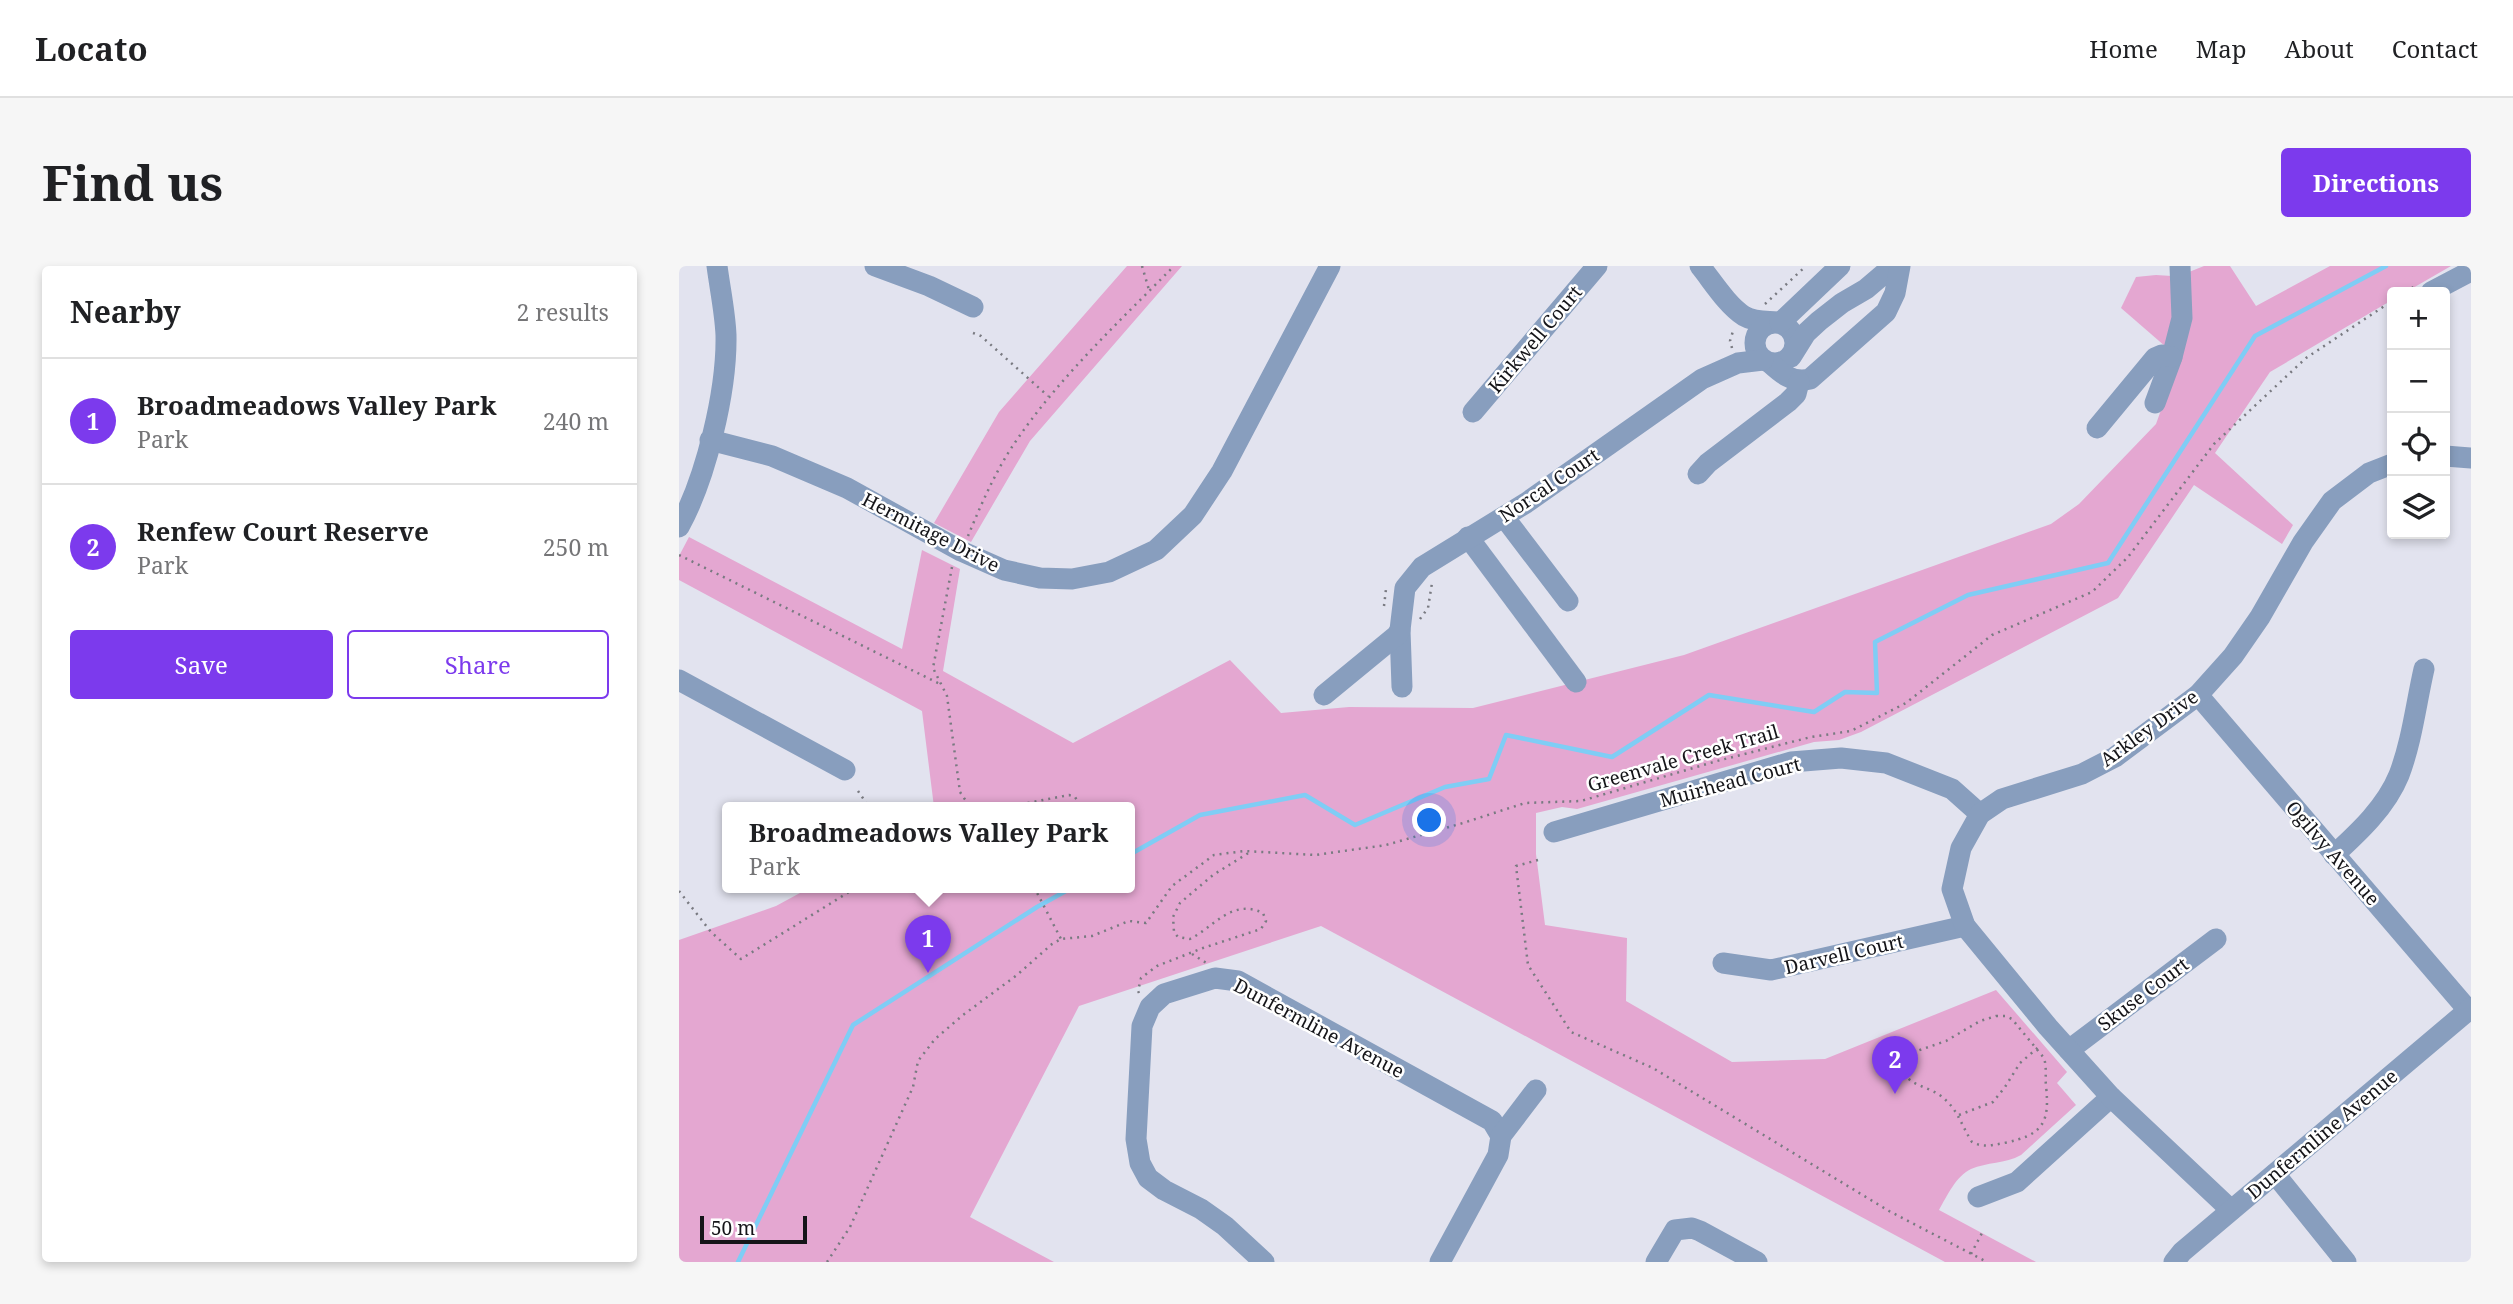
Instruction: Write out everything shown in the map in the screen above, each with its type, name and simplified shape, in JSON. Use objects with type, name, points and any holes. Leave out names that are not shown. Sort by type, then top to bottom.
[{"type":"street","points":[[679,527],[701,476],[720,403],[726,336],[717,266]]},
{"type":"street","points":[[875,266],[929,286],[973,307]]},
{"type":"street","name":"Hermitage Drive","points":[[710,440],[772,456],[847,488],[961,551],[1004,570],[1040,578],[1072,579],[1109,572],[1156,550],[1193,515],[1222,471],[1330,266]]},
{"type":"street","name":"Kirkwell Court","points":[[1473,412],[1597,266]]},
{"type":"street","points":[[1700,266],[1757,342],[1799,382]]},
{"type":"street","points":[[1757,342],[1763,327],[1778,323],[1840,266]]},
{"type":"street","points":[[1757,342],[1806,333],[1893,266]]},
{"type":"street","points":[[1799,382],[1810,379],[1886,312],[1895,293],[1900,266]]},
{"type":"street","points":[[2155,403],[2172,357],[2182,318],[2181,266]]},
{"type":"street","points":[[2441,287],[2471,271]]},
{"type":"street","points":[[1757,342],[1794,351],[1795,340],[1790,329],[1778,323]]},
{"type":"street","name":"Norcal Court","points":[[1399,630],[1403,596],[1412,578],[1422,567],[1504,517],[1702,379],[1738,363],[1757,342]]},
{"type":"street","points":[[2097,428],[2155,358],[2162,355],[2172,357]]},
{"type":"street","points":[[1703,468],[1788,402],[1796,394],[1799,382]]},
{"type":"street","points":[[2450,456],[2471,458]]},
{"type":"street","name":"Arkley Drive","points":[[1980,814],[2002,799],[2082,774],[2115,757],[2198,695],[2232,656],[2260,617],[2303,542],[2332,501],[2369,473],[2387,466]]},
{"type":"street","points":[[1504,517],[1568,601]]},
{"type":"street","points":[[1468,537],[1576,682]]},
{"type":"street","points":[[1399,630],[1402,687]]},
{"type":"street","points":[[1324,695],[1399,630]]},
{"type":"street","points":[[2335,855],[2375,812],[2398,776],[2424,669]]},
{"type":"street","points":[[679,680],[845,770]]},
{"type":"street","name":"Ogilvy Avenue","points":[[2198,695],[2469,1009]]},
{"type":"street","name":"Muirhead Court","points":[[1554,832],[1791,762],[1841,758],[1886,763],[1952,789],[1980,814]]},
{"type":"street","points":[[1980,814],[1961,848],[1952,889],[1965,926],[2111,1097],[2231,1210]]},
{"type":"street","name":"Darvell Court","points":[[1723,963],[1771,970],[1965,926]]},
{"type":"street","name":"Skuse Court","points":[[2069,1050],[2216,939]]},
{"type":"street","name":"Dunfermline Avenue","points":[[1150,1007],[1164,994],[1215,978],[1238,982],[1492,1121],[1501,1136]]},
{"type":"street","points":[[1150,1007],[1142,1026],[1136,1139],[1140,1163],[1148,1178],[1225,1226],[1265,1262]]},
{"type":"street","name":"Dunfermline Avenue","points":[[2173,1262],[2469,1009]]},
{"type":"street","points":[[1440,1262],[1498,1155],[1501,1136],[1536,1090]]},
{"type":"street","points":[[1978,1197],[2017,1182],[2111,1097]]},
{"type":"street","points":[[2275,1174],[2346,1262]]},
{"type":"street","points":[[1655,1262],[1675,1230],[1682,1228],[1700,1231],[1757,1262]]},
{"type":"path","points":[[1142,266],[1150,291]]},
{"type":"path","points":[[966,802],[960,792],[948,702],[933,668],[951,570],[988,488],[1010,450],[1049,397],[1174,266]]},
{"type":"path","points":[[1757,342],[1806,266]]},
{"type":"path","name":"Greenvale Creek Trail","points":[[827,1262],[850,1227],[913,1087],[918,1061],[935,1039],[1052,944],[1062,939],[1092,936],[1129,921],[1146,923],[1172,886],[1215,855],[1230,851],[1316,855],[1385,845],[1525,803],[1581,801],[1730,757],[1811,737],[1851,731],[1906,703],[1992,635],[2092,592],[2128,557],[2214,444],[2306,358],[2387,304]]},
{"type":"path","points":[[973,333],[981,336],[1049,397]]},
{"type":"path","points":[[679,555],[940,684]]},
{"type":"path","points":[[858,791],[866,802]]},
{"type":"path","points":[[1033,802],[1069,795],[1075,797],[1078,802]]},
{"type":"path","points":[[1150,1007],[1138,991],[1141,978],[1157,966],[1261,929],[1265,925],[1263,913],[1252,909],[1237,909],[1224,914],[1190,939],[1178,937],[1173,925],[1173,917],[1179,903],[1250,852]]},
{"type":"path","points":[[1538,860],[1516,866],[1528,965],[1571,1032],[1653,1068],[1889,1211],[1987,1262]]},
{"type":"path","points":[[679,891],[711,932],[741,959],[847,893]]},
{"type":"path","points":[[1037,893],[1062,939]]},
{"type":"path","points":[[1192,954],[1195,958],[1205,960],[1209,967]]},
{"type":"path","points":[[2001,1015],[2012,1019],[2036,1048],[2046,1066],[2047,1116],[2039,1128],[2015,1140],[1982,1146],[1970,1139],[1959,1115],[1939,1095],[1905,1076],[1902,1065],[1911,1053],[1946,1041],[1987,1018],[2001,1015]]},
{"type":"path","points":[[1959,1115],[1993,1102],[2020,1063],[2036,1048]]},
{"type":"path","points":[[1972,1254],[1983,1231]]},
{"type":"shaded area","points":[[1127,266],[1182,266],[1030,441],[971,542],[934,523],[999,412]]},
{"type":"shaded area","points":[[2204,266],[2230,266],[2256,306],[2330,266],[2451,266],[2415,287],[2387,287],[2387,303],[2270,372],[2215,453],[2293,525],[2282,544],[2194,485],[2118,598],[1861,732],[1839,740],[1814,742],[1577,809],[1562,807],[1536,813],[1536,854],[1545,925],[1627,938],[1626,1001],[1732,1062],[1825,1059],[1996,990],[2067,1072],[2057,1083],[2076,1105],[2021,1155],[1966,1172],[1952,1187],[1939,1210],[2036,1262],[1945,1262],[1321,926],[1079,1006],[970,1217],[1054,1262],[679,1262],[679,940],[776,906],[800,893],[1135,893],[1135,802],[933,802],[922,711],[679,580],[679,556],[689,537],[902,649],[922,550],[960,569],[943,671],[1073,743],[1230,660],[1281,713],[1349,707],[1473,708],[1684,655],[2051,524],[2079,504],[2156,424],[2180,357],[2189,272]]},
{"type":"shaded area","points":[[2172,276],[2175,313],[2166,347],[2121,308],[2136,277]]},
{"type":"waterway","points":[[1135,852],[1200,815],[1305,795],[1355,825],[1445,787],[1489,779],[1506,735],[1612,757],[1709,695],[1814,712],[1845,692],[1877,693],[1875,642],[1968,595],[2108,563],[2255,336],[2386,266]]},
{"type":"waterway","points":[[738,1262],[853,1025],[1062,893]]},
{"type":"place","name":"Broadmeadows Valley Park","points":[[928,973]]},
{"type":"place","name":"Renfew Court Reserve","points":[[1895,1094]]}]
